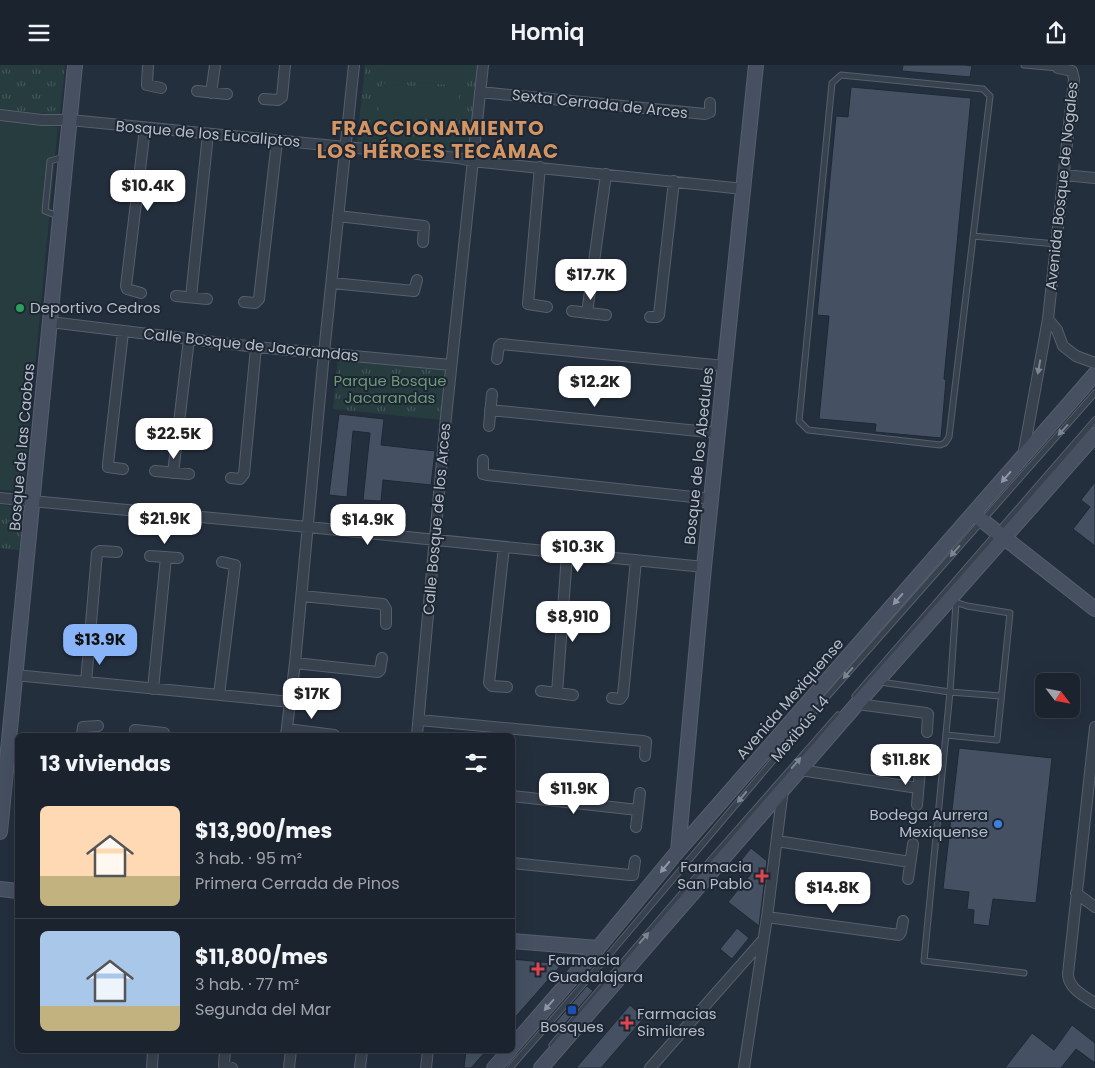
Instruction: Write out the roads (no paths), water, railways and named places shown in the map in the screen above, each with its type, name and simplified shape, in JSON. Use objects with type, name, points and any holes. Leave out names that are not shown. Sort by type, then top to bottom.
[{"type":"street","name":"Bosque de las Caobas","points":[[0,832],[34,501],[75,65]]},
{"type":"street","points":[[148,65],[147,85],[161,88]]},
{"type":"street","points":[[212,93],[215,65]]},
{"type":"street","points":[[264,99],[278,100],[282,97],[284,65]]},
{"type":"street","points":[[303,733],[287,732],[354,65]]},
{"type":"street","name":"Calle Bosque de los Arces","points":[[417,733],[434,540],[483,65]]},
{"type":"street","name":"Bosque de los Abedules","points":[[678,851],[704,567],[756,65]]},
{"type":"street","name":"Avenida Bosque de Nogales","points":[[1023,457],[1048,319],[1074,75],[1070,70],[1058,67]]},
{"type":"street","points":[[197,91],[228,94]]},
{"type":"street","name":"Sexta Cerrada de Arces","points":[[480,92],[705,114],[710,111],[710,103]]},
{"type":"street","name":"Bosque de los Eucaliptos","points":[[0,115],[458,158],[744,189]]},
{"type":"street","points":[[141,293],[131,291],[126,286],[145,128]]},
{"type":"street","points":[[191,297],[208,135]]},
{"type":"street","points":[[244,303],[255,303],[259,299],[277,141]]},
{"type":"street","points":[[540,167],[528,304],[547,307]]},
{"type":"street","points":[[587,313],[606,174]]},
{"type":"street","points":[[1064,175],[1095,178]]},
{"type":"street","points":[[650,317],[657,317],[659,315],[674,181]]},
{"type":"street","points":[[338,216],[424,225],[423,242]]},
{"type":"street","points":[[332,283],[414,291],[417,280]]},
{"type":"street","points":[[176,296],[207,299]]},
{"type":"street","points":[[572,311],[606,315]]},
{"type":"street","points":[[1048,319],[1057,330],[1063,346],[1076,355],[1095,363]]},
{"type":"street","name":"Calle Bosque de Jacarandas","points":[[50,322],[256,347],[452,365]]},
{"type":"street","points":[[123,332],[108,464],[108,467],[123,469]]},
{"type":"street","points":[[173,473],[189,339]]},
{"type":"street","points":[[497,359],[498,346],[501,343],[725,367]]},
{"type":"street","points":[[231,478],[240,479],[244,474],[256,347]]},
{"type":"street","name":"Avenida Mexiquense","points":[[515,1044],[678,851],[978,517],[1023,457],[1095,374]]},
{"type":"street","points":[[489,426],[492,394]]},
{"type":"street","points":[[490,410],[718,433]]},
{"type":"street","points":[[541,1068],[800,770],[855,701],[877,681],[953,601],[1001,535],[1095,435]]},
{"type":"street","points":[[483,460],[483,474],[487,475],[712,499]]},
{"type":"street","points":[[155,471],[189,474]]},
{"type":"street","points":[[0,499],[308,527],[704,567]]},
{"type":"street","points":[[978,517],[1095,609]]},
{"type":"street","points":[[504,547],[490,683],[492,686],[506,687]]},
{"type":"street","points":[[86,682],[97,553],[100,551],[117,552]]},
{"type":"street","points":[[557,693],[567,554]]},
{"type":"street","points":[[150,556],[178,559]]},
{"type":"street","points":[[153,689],[166,557]]},
{"type":"street","points":[[612,698],[620,699],[623,695],[636,560]]},
{"type":"street","points":[[219,695],[235,565],[222,562]]},
{"type":"street","points":[[302,596],[384,604],[386,624]]},
{"type":"street","points":[[295,663],[378,672],[382,658]]},
{"type":"street","points":[[15,675],[291,702]]},
{"type":"street","points":[[541,691],[573,695]]},
{"type":"street","points":[[855,701],[926,713],[928,714],[927,732]]},
{"type":"street","points":[[419,720],[643,741],[646,742],[647,746],[645,756]]},
{"type":"street","points":[[82,733],[83,727],[98,726]]},
{"type":"street","points":[[1095,727],[1068,981],[1095,1003]]},
{"type":"street","points":[[134,730],[164,733]]},
{"type":"street","points":[[800,770],[918,788]]},
{"type":"street","points":[[917,805],[920,770]]},
{"type":"street","points":[[744,1068],[767,917],[783,789]]},
{"type":"street","points":[[636,827],[640,793]]},
{"type":"street","points":[[515,796],[638,810]]},
{"type":"street","points":[[1086,805],[1095,812]]},
{"type":"street","points":[[777,841],[910,862]]},
{"type":"street","points":[[908,879],[913,843]]},
{"type":"street","points":[[515,863],[633,875],[635,861]]},
{"type":"street","points":[[0,889],[15,891]]},
{"type":"street","points":[[1076,893],[1095,907]]},
{"type":"street","points":[[767,917],[899,935],[903,921]]},
{"type":"street","points":[[650,1068],[763,940]]},
{"type":"street","points":[[515,941],[598,947]]},
{"type":"street","points":[[152,1068],[153,1053]]},
{"type":"street","points":[[225,1053],[224,1065],[232,1068]]},
{"type":"street","points":[[289,1068],[291,1053]]},
{"type":"street","points":[[360,1068],[362,1053]]},
{"type":"street","points":[[426,1068],[428,1053]]},
{"type":"street","points":[[494,1068],[507,1053]]},
{"type":"lane","points":[[1024,65],[1058,67]]},
{"type":"lane","points":[[841,75],[983,89],[987,92],[990,96],[973,236],[949,437],[945,443],[940,445],[808,430],[802,426],[799,421],[832,83],[836,78],[841,75]]},
{"type":"lane","points":[[973,236],[1056,244]]},
{"type":"lane","name":"Mexibús L4","points":[[510,1068],[608,956],[978,517],[1095,393]]},
{"type":"lane","name":"Mexibús L4","points":[[855,701],[1001,535],[1095,420]]},
{"type":"lane","points":[[946,735],[997,741],[1010,613],[953,601],[950,692],[924,961],[1024,973]]},
{"type":"lane","points":[[877,681],[950,692],[1001,696]]},
{"type":"lane","name":"Mexibús L4","points":[[545,1053],[708,863],[844,709]]},
{"type":"place","name":"Deportivo Cedros","points":[[20,308]]},
{"type":"place","name":"Bodega Aurrera Mexiquense","points":[[998,824]]},
{"type":"place","name":"Farmacia San Pablo","points":[[762,876]]},
{"type":"place","name":"Farmacia Guadalajara","points":[[538,969]]},
{"type":"place","name":"Bosques","points":[[572,1010]]},
{"type":"place","name":"Farmacias Similares","points":[[627,1023]]},
{"type":"district","name":"FRACCIONAMIENTO LOS HÉROES TECÁMAC","points":[[438,140]]},
{"type":"park label","name":"Parque Bosque Jacarandas","points":[[390,390]]}]
